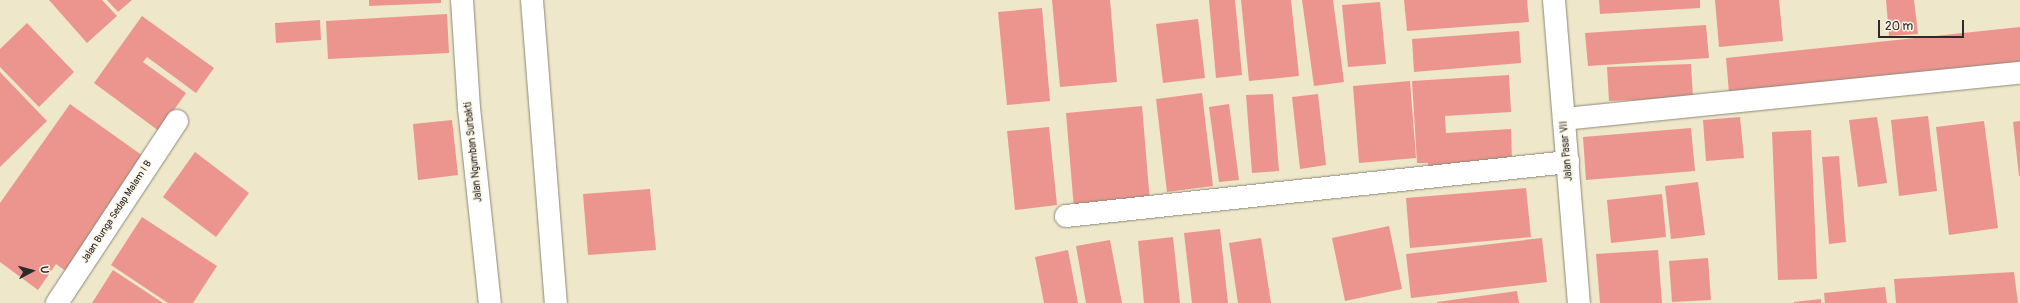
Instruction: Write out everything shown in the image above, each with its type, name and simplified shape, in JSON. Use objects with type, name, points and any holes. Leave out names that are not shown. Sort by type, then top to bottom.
[{"type":"main road","name":"Jalan Ngumban Surbakti","points":[[462,0],[470,108],[490,303]]},
{"type":"main road","points":[[532,0],[556,303]]},
{"type":"main road","name":"Jalan Pasar VII","points":[[1554,0],[1580,303]]},
{"type":"main road","points":[[1564,118],[2020,73]]},
{"type":"main road","name":"Jalan Bunga Sedap Malam I B","points":[[57,303],[177,120]]},
{"type":"main road","points":[[1066,216],[1568,162]]},
{"type":"building","points":[[49,0],[102,0],[117,16],[87,43]]},
{"type":"building","points":[[107,0],[132,0],[118,12]]},
{"type":"building","points":[[369,0],[441,0],[441,3],[369,6]]},
{"type":"building","points":[[1052,0],[1110,0],[1117,82],[1060,87]]},
{"type":"building","points":[[1209,0],[1235,0],[1242,75],[1216,78]]},
{"type":"building","points":[[1241,0],[1291,0],[1299,76],[1249,81]]},
{"type":"building","points":[[1302,0],[1333,0],[1344,82],[1314,86]]},
{"type":"building","points":[[1404,0],[1527,0],[1529,22],[1407,31]]},
{"type":"building","points":[[1599,0],[1700,0],[1700,8],[1600,14]]},
{"type":"building","points":[[1715,0],[1779,0],[1783,41],[1719,47]]},
{"type":"building","points":[[1886,0],[1914,0],[1918,34],[1889,36]]},
{"type":"building","points":[[1380,2],[1386,64],[1348,67],[1342,5]]},
{"type":"building","points":[[1042,8],[1050,101],[1007,105],[998,12]]},
{"type":"building","points":[[447,14],[449,53],[328,59],[326,21]]},
{"type":"building","points":[[142,16],[214,68],[196,93],[147,57],[143,62],[186,93],[159,131],[94,83]]},
{"type":"building","points":[[1198,19],[1205,78],[1163,83],[1156,24]]},
{"type":"building","points":[[320,20],[321,40],[276,43],[275,23]]},
{"type":"building","points":[[27,23],[74,72],[39,107],[0,67],[0,49]]},
{"type":"building","points":[[1706,25],[1709,58],[1588,66],[1585,33]]},
{"type":"building","points":[[2020,27],[2020,62],[1729,93],[1726,58]]},
{"type":"building","points":[[1519,31],[1521,63],[1414,72],[1412,39]]},
{"type":"building","points":[[1691,64],[1693,98],[1609,101],[1607,67]]},
{"type":"building","points":[[0,72],[47,121],[0,167]]},
{"type":"building","points":[[1509,75],[1511,112],[1445,116],[1446,133],[1511,129],[1512,162],[1428,167],[1428,163],[1417,163],[1412,81]]},
{"type":"building","points":[[1410,81],[1416,158],[1359,163],[1353,86]]},
{"type":"building","points":[[1202,93],[1213,186],[1167,192],[1156,99]]},
{"type":"building","points":[[1273,94],[1279,171],[1252,173],[1246,95]]},
{"type":"building","points":[[1318,94],[1326,165],[1300,169],[1292,97]]},
{"type":"building","points":[[70,104],[150,161],[70,274],[56,264],[38,290],[0,262],[0,203]]},
{"type":"building","points":[[1229,104],[1239,180],[1219,182],[1209,107]]},
{"type":"building","points":[[1142,106],[1150,202],[1074,209],[1066,113]]},
{"type":"building","points":[[1928,116],[1937,191],[1899,196],[1891,120]]},
{"type":"building","points":[[1740,117],[1744,158],[1706,161],[1703,120]]},
{"type":"building","points":[[1877,117],[1887,183],[1858,187],[1849,120]]},
{"type":"building","points":[[452,120],[458,175],[418,180],[413,124]]},
{"type":"building","points":[[1984,121],[1998,228],[1949,235],[1936,127]]},
{"type":"building","points":[[2020,121],[2020,176],[2019,176],[2013,122]]},
{"type":"building","points":[[1049,127],[1057,205],[1015,210],[1007,131]]},
{"type":"building","points":[[1691,128],[1695,171],[1586,180],[1583,137]]},
{"type":"building","points":[[1811,130],[1817,279],[1778,280],[1772,132]]},
{"type":"building","points":[[195,152],[249,193],[216,237],[163,197]]},
{"type":"building","points":[[1839,156],[1846,242],[1829,244],[1822,157]]},
{"type":"building","points":[[1698,182],[1705,235],[1671,239],[1665,186]]},
{"type":"building","points":[[1526,188],[1531,237],[1410,248],[1406,198]]},
{"type":"building","points":[[650,189],[656,250],[588,255],[583,194]]},
{"type":"building","points":[[1662,194],[1666,237],[1611,243],[1607,200]]},
{"type":"building","points":[[142,217],[217,266],[193,303],[168,303],[111,265]]},
{"type":"building","points":[[1389,226],[1402,289],[1345,301],[1332,238]]},
{"type":"building","points":[[1220,229],[1228,303],[1192,303],[1184,233]]},
{"type":"building","points":[[1173,237],[1180,303],[1144,303],[1138,241]]},
{"type":"building","points":[[1261,238],[1271,303],[1238,303],[1229,243]]},
{"type":"building","points":[[1542,238],[1547,282],[1411,298],[1406,254]]},
{"type":"building","points":[[1110,240],[1122,303],[1086,303],[1076,246]]},
{"type":"building","points":[[1068,250],[1078,303],[1044,303],[1035,257]]},
{"type":"building","points":[[1658,250],[1662,303],[1600,303],[1596,254]]},
{"type":"building","points":[[1708,258],[1711,300],[1672,302],[1669,261]]},
{"type":"building","points":[[113,270],[163,303],[92,303]]},
{"type":"building","points":[[2014,272],[2018,303],[1896,303],[1894,279]]},
{"type":"building","points":[[1885,287],[1887,303],[1825,303],[1824,293]]},
{"type":"building","points":[[1517,291],[1519,303],[1437,303],[1437,302]]},
{"type":"building","points":[[1821,299],[1821,303],[1794,303],[1794,302]]}]
